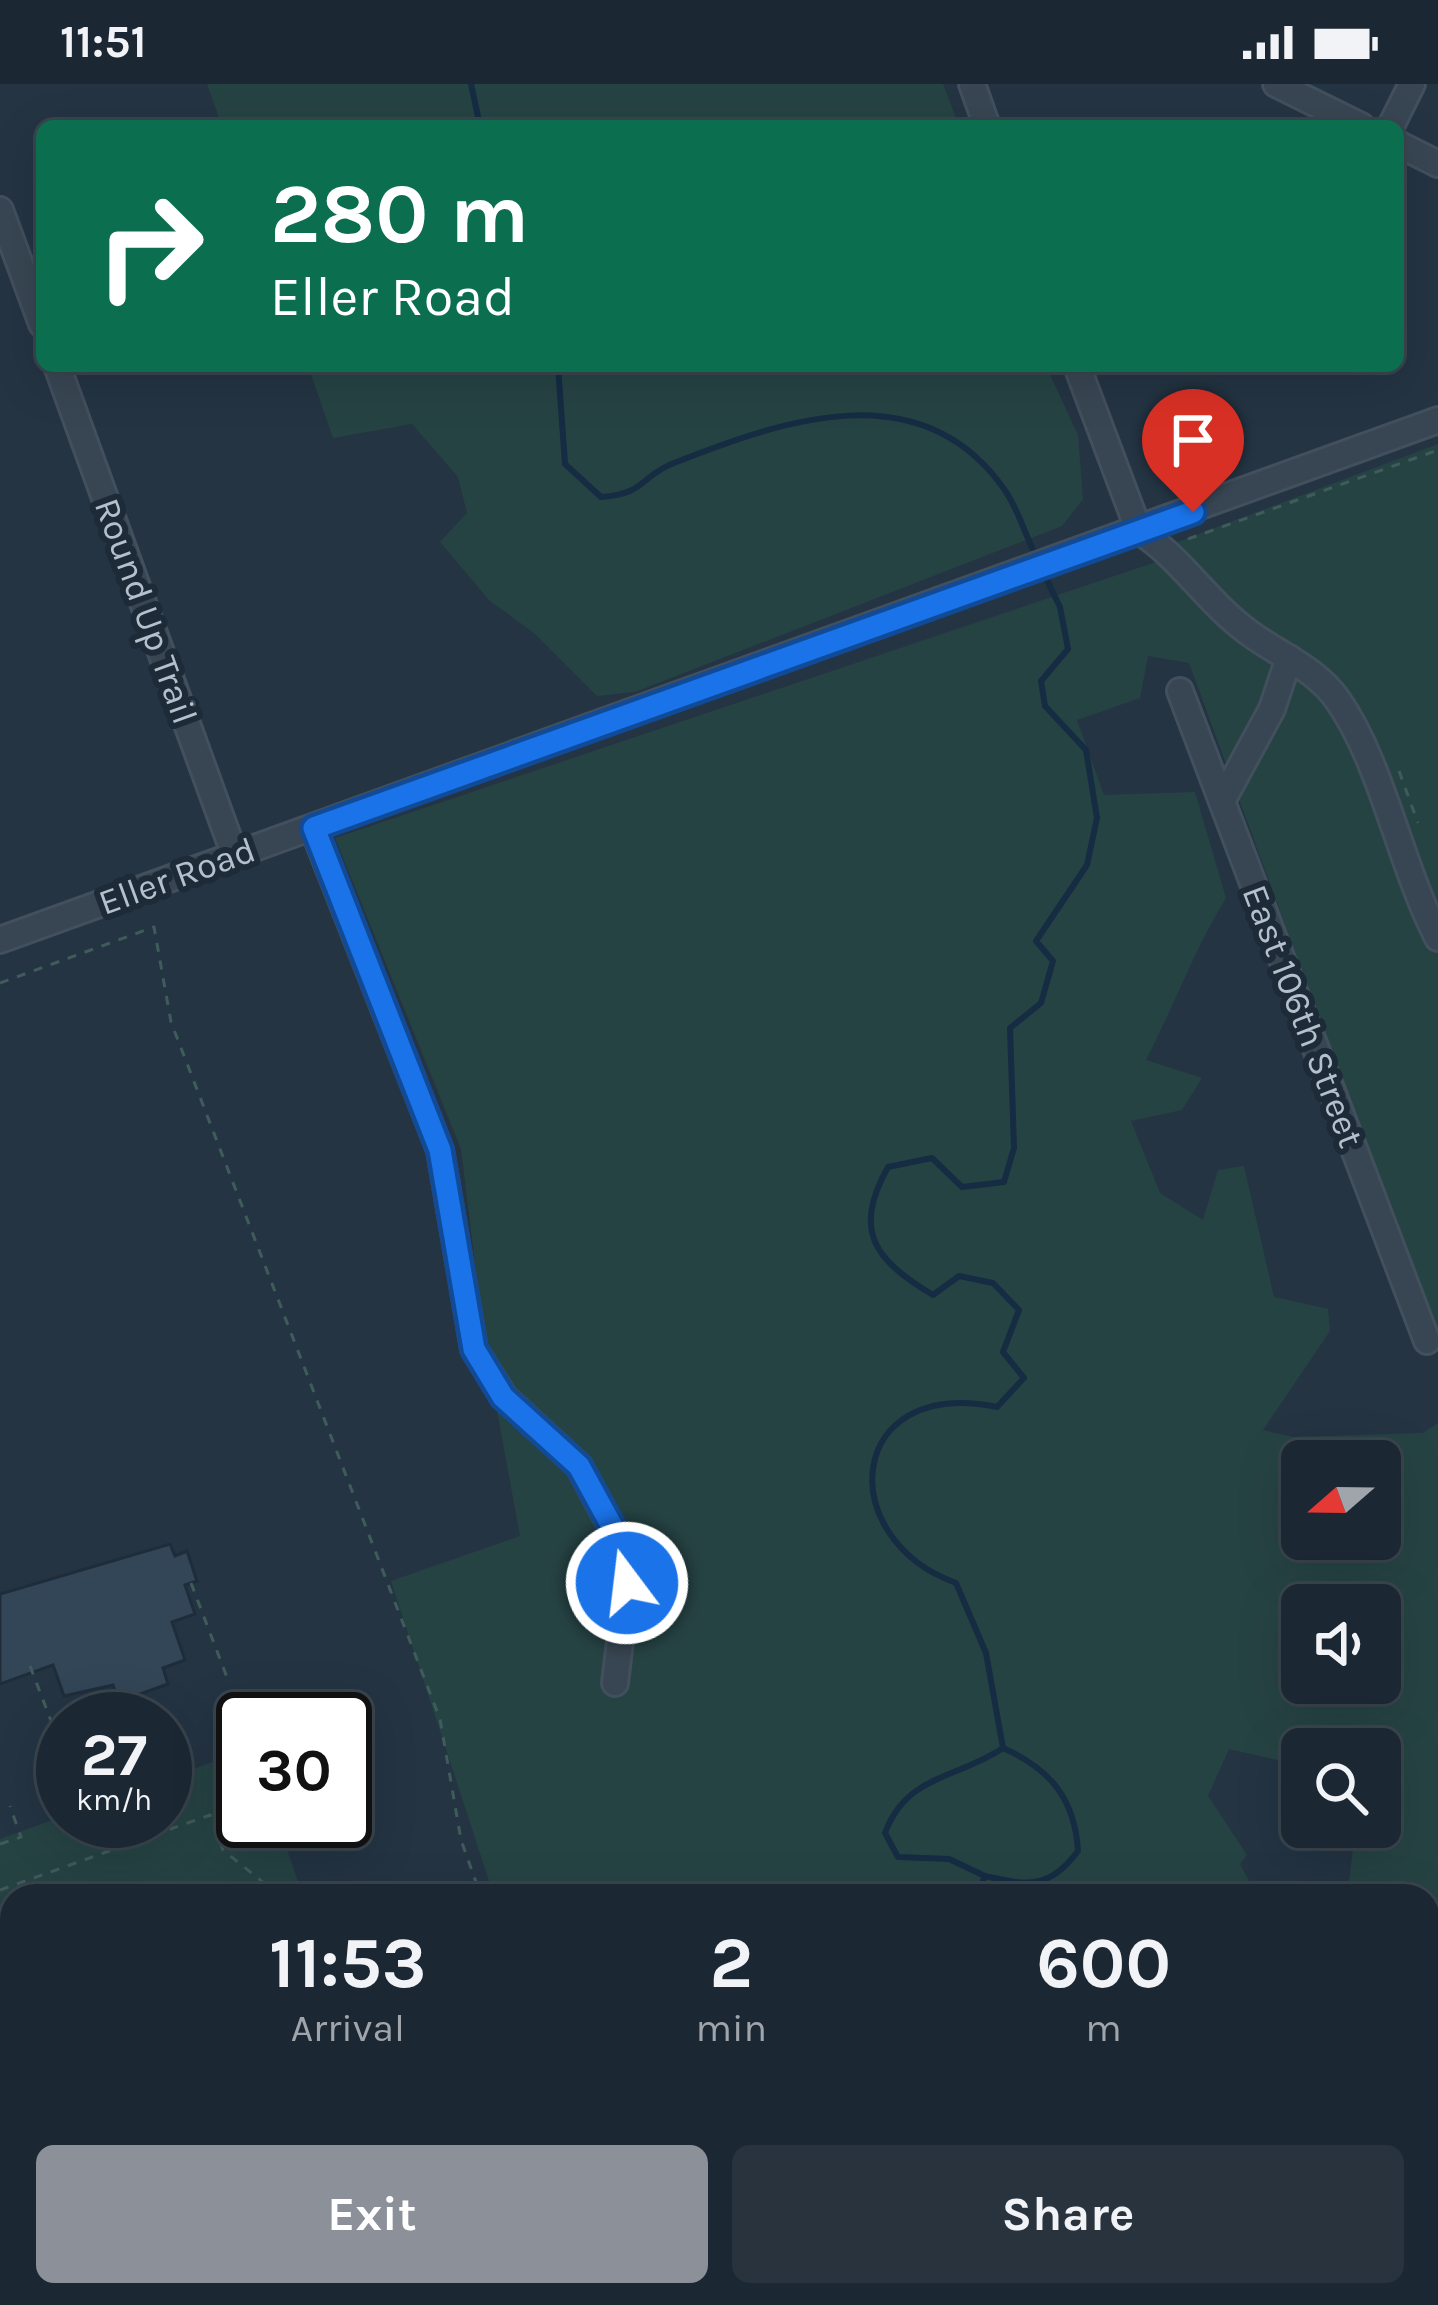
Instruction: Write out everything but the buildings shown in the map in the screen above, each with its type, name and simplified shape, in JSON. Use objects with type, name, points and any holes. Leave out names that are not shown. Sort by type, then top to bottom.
[{"type":"street","points":[[972,84],[985,120]]},
{"type":"street","points":[[1276,84],[1349,120]]},
{"type":"street","points":[[1393,120],[1412,84]]},
{"type":"street","points":[[1404,147],[1438,164]]},
{"type":"street","points":[[0,210],[36,308]]},
{"type":"street","name":"Round Up Trail","points":[[59,372],[235,856]]},
{"type":"street","points":[[1079,372],[1139,531],[1160,545],[1248,632],[1336,697],[1414,892],[1438,938]]},
{"type":"street","name":"Eller Road","points":[[0,940],[1438,420]]},
{"type":"street","points":[[1222,801],[1272,709],[1288,658]]},
{"type":"street","name":"East 106th Street","points":[[1180,691],[1427,1341]]},
{"type":"street","points":[[314,828],[440,1150],[474,1349],[503,1397],[579,1466],[620,1541],[627,1583],[614,1683]]},
{"type":"path","points":[[1186,540],[1438,450]]},
{"type":"path","points":[[0,983],[154,927],[171,1022],[440,1719],[461,1840],[477,1884]]},
{"type":"path","points":[[191,1583],[227,1680]]},
{"type":"path","points":[[30,1666],[40,1692]]},
{"type":"path","points":[[0,1844],[20,1837],[10,1806]]},
{"type":"path","points":[[16,1884],[210,1815],[223,1850],[265,1884]]},
{"type":"path","points":[[99,1848],[101,1853]]},
{"type":"green space","points":[[207,84],[943,84],[957,120],[220,120]]},
{"type":"green space","points":[[310,372],[1049,372],[1078,435],[1083,499],[1062,526],[635,692],[597,696],[535,634],[489,600],[440,542],[467,513],[458,477],[412,424],[333,438]]},
{"type":"green space","points":[[1438,444],[1438,1341],[1189,663],[1148,656],[1140,698],[1077,720],[1104,795],[1195,792],[1226,898],[1146,1060],[1202,1078],[1182,1110],[1131,1121],[1160,1193],[1203,1220],[1218,1170],[1244,1166],[1274,1297],[1328,1309],[1330,1331],[1263,1430],[1293,1437],[1423,1433],[1438,1423],[1438,1884],[1349,1884],[1352,1848],[1401,1848],[1401,1728],[1281,1728],[1281,1761],[1229,1749],[1208,1796],[1247,1855],[1240,1864],[1251,1884],[490,1884],[391,1581],[520,1536],[485,1345],[461,1149],[335,838],[1156,562],[1153,551]]},
{"type":"green space","points":[[216,1761],[216,1848],[286,1848],[299,1884],[0,1884],[0,1839],[36,1826],[36,1848],[192,1848],[192,1769]]},
{"type":"waterway","points":[[471,84],[479,120]]},
{"type":"waterway","points":[[558,372],[565,464],[601,497],[627,492],[674,463],[760,432],[849,416],[892,418],[933,429],[970,452],[1009,496],[1036,556]]},
{"type":"waterway","points":[[981,1884],[985,1876],[1026,1883],[1058,1872],[1078,1851],[1072,1816],[1047,1776],[1003,1748],[986,1653],[956,1583],[916,1561],[889,1532],[875,1499],[873,1466],[885,1437],[909,1415],[947,1404],[997,1407],[1024,1378],[1003,1352],[1019,1310],[993,1283],[959,1276],[933,1295],[884,1256],[871,1227],[877,1190],[888,1167],[932,1158],[962,1187],[1004,1182],[1014,1148],[1010,1028],[1041,1003],[1053,961],[1036,941],[1087,865],[1097,818],[1086,750],[1045,706],[1041,681],[1068,649],[1060,607],[1041,568]]},
{"type":"waterway","points":[[985,1876],[949,1859],[898,1857],[885,1833],[894,1814],[920,1788],[1003,1748]]},
{"type":"route","points":[[627,1583],[620,1541],[579,1466],[553,1437],[503,1397],[474,1349],[440,1150],[314,828],[1193,512]]}]
